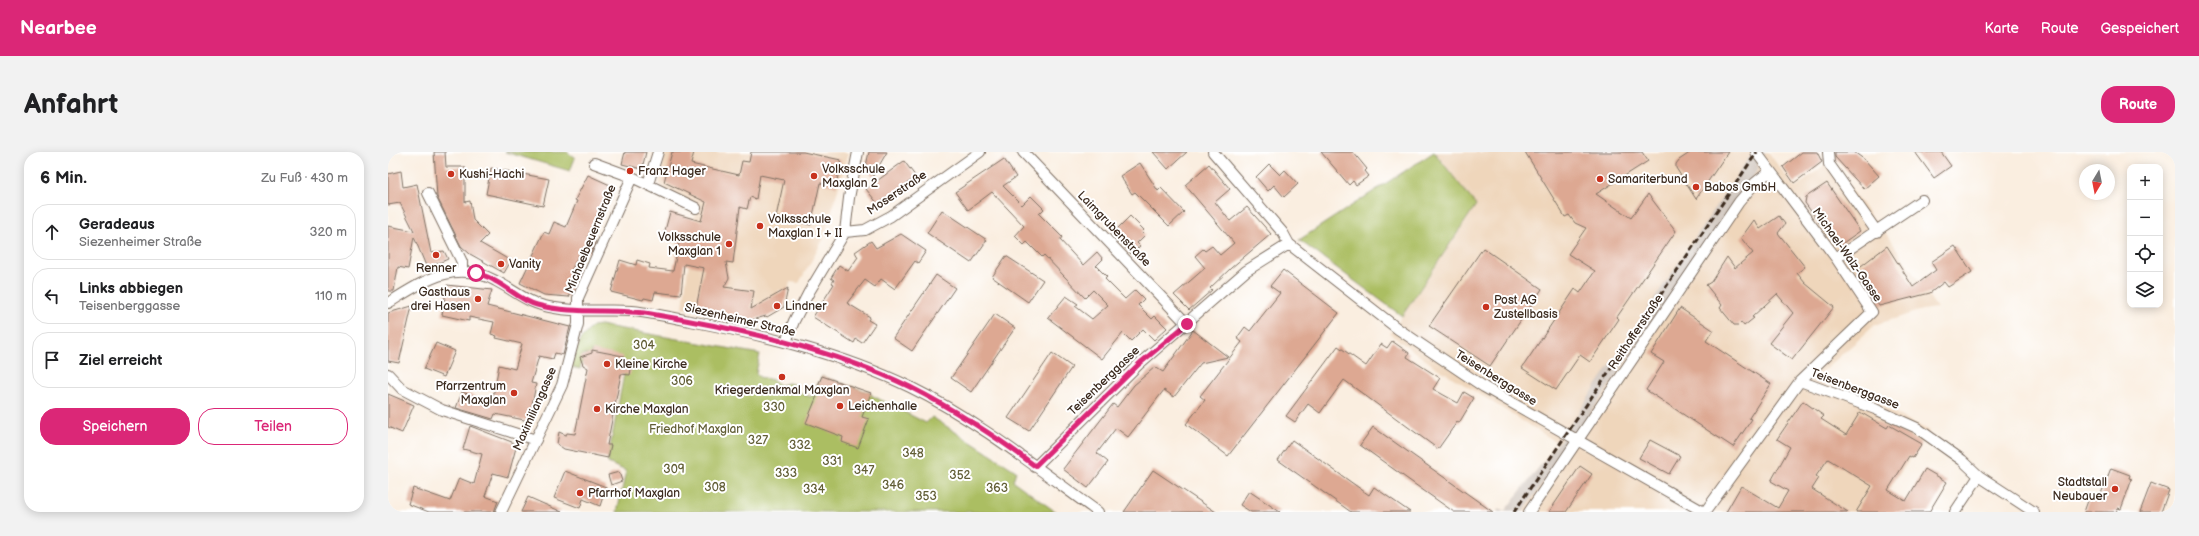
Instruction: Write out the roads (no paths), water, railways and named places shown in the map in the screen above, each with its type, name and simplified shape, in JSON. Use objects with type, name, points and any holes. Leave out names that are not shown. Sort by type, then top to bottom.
[{"type":"street","points":[[648,184],[658,152]]},
{"type":"street","points":[[786,342],[794,321],[809,292],[845,232],[848,198],[858,152]]},
{"type":"street","name":"Moserstraße","points":[[845,232],[865,230],[891,216],[980,152]]},
{"type":"street","name":"Laimgrubenstraße","points":[[1023,152],[1187,324]]},
{"type":"street","name":"Teisenberggasse","points":[[1213,152],[1283,233],[1289,244],[1398,329],[1437,357],[1484,387],[1704,512],[1800,381],[1875,409],[1917,428],[1962,460],[1979,476],[2034,512]]},
{"type":"street","name":"Michael-Walz-Gasse","points":[[1756,152],[1836,258],[1872,312],[1800,381]]},
{"type":"street","points":[[1828,152],[1829,164],[1877,232]]},
{"type":"street","points":[[594,163],[648,184],[696,208]]},
{"type":"street","name":"Reithofferstraße","points":[[1529,512],[1739,202],[1754,183],[1770,171]]},
{"type":"street","name":"Michaelbeuernstraße","points":[[578,312],[578,298],[632,177]]},
{"type":"street","points":[[388,303],[423,283],[450,272],[462,270],[462,262],[428,193]]},
{"type":"street","points":[[1836,258],[1877,232],[1922,200]]},
{"type":"street","name":"Teisenberggasse","points":[[1035,466],[1139,364],[1187,324],[1246,271],[1289,244]]},
{"type":"street","name":"Siezenheimer Straße","points":[[462,270],[495,280],[535,305],[578,312],[632,311],[690,320],[786,342],[871,371],[910,387],[960,416],[1035,466],[1098,512]]},
{"type":"street","name":"Maximiliangasse","points":[[501,512],[562,385],[578,324],[578,312]]},
{"type":"street","points":[[388,374],[402,389],[457,416],[536,440]]},
{"type":"street","points":[[1955,512],[1979,476]]},
{"type":"railway","points":[[1514,512],[1757,152]]},
{"type":"place","name":"Franz Hager","points":[[630,171]]},
{"type":"place","name":"Kushi-Hachi","points":[[451,174]]},
{"type":"place","name":"Volksschule Maxglan 2","points":[[814,176]]},
{"type":"place","name":"Samariterbund","points":[[1600,179]]},
{"type":"place","name":"Babos GmbH","points":[[1696,187]]},
{"type":"place","name":"Volksschule Maxglan I + II","points":[[760,226]]},
{"type":"place","name":"Volksschule Maxglan 1","points":[[729,244]]},
{"type":"place","name":"Renner","points":[[436,255]]},
{"type":"place","name":"Vanity","points":[[501,264]]},
{"type":"place","name":"Gasthaus drei Hasen","points":[[478,299]]},
{"type":"place","name":"Lindner","points":[[777,306]]},
{"type":"place","name":"Post AG Zustellbasis","points":[[1486,307]]},
{"type":"place","name":"Kleine Kirche","points":[[607,364]]},
{"type":"place","name":"Kriegerdenkmal Maxglan","points":[[782,377]]},
{"type":"place","name":"Pfarrzentrum Maxglan","points":[[514,393]]},
{"type":"place","name":"Leichenhalle","points":[[840,406]]},
{"type":"place","name":"Kirche Maxglan","points":[[597,409]]},
{"type":"place","name":"Stadtstall Neubauer","points":[[2115,489]]},
{"type":"place","name":"Pfarrhof Maxglan","points":[[580,493]]},
{"type":"park label","name":"304","points":[[644,345]]},
{"type":"park label","name":"306","points":[[682,381]]},
{"type":"park label","name":"330","points":[[774,407]]},
{"type":"park label","name":"Friedhof Maxglan","points":[[696,429]]},
{"type":"park label","name":"327","points":[[758,440]]},
{"type":"park label","name":"332","points":[[800,445]]},
{"type":"park label","name":"348","points":[[913,453]]},
{"type":"park label","name":"331","points":[[832,461]]},
{"type":"park label","name":"309","points":[[674,469]]},
{"type":"park label","name":"347","points":[[864,470]]},
{"type":"park label","name":"333","points":[[786,473]]},
{"type":"park label","name":"352","points":[[960,475]]},
{"type":"park label","name":"346","points":[[893,485]]},
{"type":"park label","name":"308","points":[[715,487]]},
{"type":"park label","name":"363","points":[[997,488]]},
{"type":"park label","name":"334","points":[[814,489]]},
{"type":"park label","name":"353","points":[[926,496]]}]
